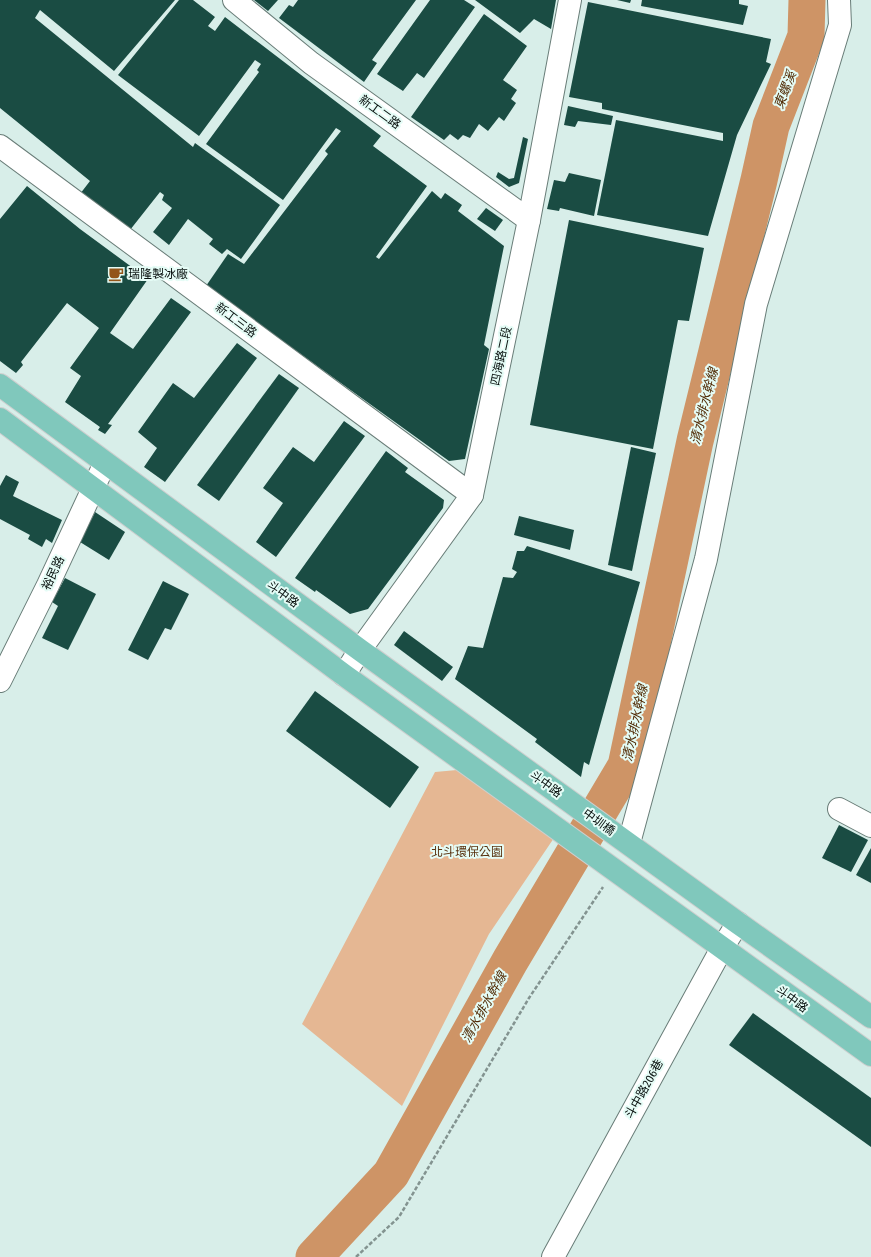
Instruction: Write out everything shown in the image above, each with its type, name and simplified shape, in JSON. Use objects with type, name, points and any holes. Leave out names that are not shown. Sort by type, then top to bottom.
[{"type":"main road","name":"斗中路","points":[[0,386],[360,650],[569,800]]},
{"type":"main road","points":[[0,419],[344,675],[606,864]]},
{"type":"main road","name":"中圳橋","points":[[569,800],[629,843]]},
{"type":"main road","points":[[629,843],[738,923],[871,1017]]},
{"type":"main road","name":"斗中路","points":[[606,864],[871,1055]]},
{"type":"street","name":"新工二路","points":[[234,0],[311,63],[529,220]]},
{"type":"street","name":"四海路二段","points":[[344,675],[360,650],[472,495],[529,220],[570,0]]},
{"type":"street","points":[[629,843],[706,560],[756,304],[840,25],[838,0]]},
{"type":"street","name":"新工三路","points":[[0,146],[472,495]]},
{"type":"street","name":"裕民路","points":[[0,682],[48,585],[105,463]]},
{"type":"street","points":[[839,809],[871,826]]},
{"type":"street","name":"斗中路206巷","points":[[553,1257],[722,948],[738,923]]},
{"type":"path","points":[[356,1257],[399,1217],[529,998],[606,864]]},
{"type":"green space","name":"北斗環保公園","points":[[468,769],[556,835],[489,934],[402,1106],[302,1024],[435,772]]},
{"type":"building","points":[[0,0],[175,0],[114,71],[40,10],[35,18],[193,147],[195,143],[280,205],[241,259],[227,249],[222,254],[209,244],[213,239],[188,219],[169,245],[153,232],[172,208],[162,200],[164,195],[160,192],[130,230],[80,194],[90,181],[0,108]]},
{"type":"building","points":[[179,0],[193,0],[215,17],[208,26],[215,31],[225,17],[381,136],[373,146],[427,186],[376,257],[379,259],[432,191],[441,199],[445,193],[462,205],[458,211],[504,246],[484,345],[489,349],[465,459],[449,461],[206,286],[228,254],[244,264],[328,154],[325,151],[341,131],[336,128],[283,200],[206,144],[259,72],[257,70],[261,64],[255,60],[199,136],[118,75]]},
{"type":"building","points":[[254,0],[278,0],[268,11]]},
{"type":"building","points":[[298,0],[416,0],[372,60],[377,63],[364,82],[279,18],[289,5],[293,7]]},
{"type":"building","points":[[430,0],[464,0],[475,7],[424,78],[417,73],[403,91],[377,74]]},
{"type":"building","points":[[475,0],[556,0],[551,29],[534,19],[520,33]]},
{"type":"building","points":[[617,0],[631,0],[630,3]]},
{"type":"building","points":[[642,0],[739,0],[739,4],[748,6],[743,25],[641,6]]},
{"type":"building","points":[[588,2],[771,39],[766,62],[771,64],[737,135],[708,236],[597,215],[616,120],[723,141],[723,133],[602,109],[602,103],[569,97]]},
{"type":"building","points":[[484,14],[527,46],[503,80],[517,90],[511,99],[516,103],[504,121],[499,117],[488,131],[479,124],[470,138],[463,135],[458,140],[450,134],[444,140],[411,117]]},
{"type":"building","points":[[568,106],[613,116],[611,125],[578,121],[575,127],[564,125]]},
{"type":"building","points":[[523,137],[528,139],[519,183],[509,187],[496,177],[498,172],[509,179],[514,178]]},
{"type":"building","points":[[569,173],[601,180],[594,216],[560,208],[559,211],[547,209],[554,180],[565,182]]},
{"type":"building","points":[[27,186],[80,229],[148,279],[110,333],[133,349],[171,298],[191,312],[108,424],[112,425],[105,434],[98,430],[100,427],[65,402],[81,376],[70,368],[99,328],[67,303],[21,362],[23,365],[16,373],[0,361],[0,219]]},
{"type":"building","points":[[486,208],[503,220],[495,231],[477,219]]},
{"type":"building","points":[[569,220],[704,248],[689,321],[678,320],[653,449],[530,425]]},
{"type":"building","points":[[237,343],[257,358],[165,482],[144,467],[157,448],[138,432],[173,383],[194,398]]},
{"type":"building","points":[[279,374],[299,388],[219,501],[197,485]]},
{"type":"building","points":[[344,421],[365,436],[276,557],[256,542],[283,503],[263,488],[293,447],[314,462]]},
{"type":"building","points":[[631,447],[656,453],[632,571],[608,565]]},
{"type":"building","points":[[386,451],[408,468],[405,472],[444,500],[443,508],[368,609],[350,614],[316,590],[315,592],[295,578]]},
{"type":"building","points":[[6,475],[19,482],[13,496],[62,520],[52,543],[46,539],[42,547],[28,539],[30,535],[0,519],[0,486]]},
{"type":"building","points":[[95,512],[125,532],[109,560],[80,542]]},
{"type":"building","points":[[519,516],[574,530],[570,550],[514,535]]},
{"type":"building","points":[[527,546],[640,582],[589,765],[584,762],[581,777],[535,742],[537,739],[455,679],[468,646],[483,648],[503,577],[513,578],[517,572],[512,569],[517,551],[524,551]]},
{"type":"building","points":[[65,578],[96,594],[68,650],[42,638],[58,606],[52,602]]},
{"type":"building","points":[[163,581],[189,594],[171,630],[165,628],[148,660],[128,650]]},
{"type":"building","points":[[404,631],[453,667],[442,681],[394,645]]},
{"type":"building","points":[[315,691],[419,767],[390,808],[286,731]]},
{"type":"building","points":[[839,825],[868,840],[851,872],[822,858]]},
{"type":"building","points":[[871,848],[871,883],[856,875]]},
{"type":"building","points":[[753,1013],[871,1098],[871,1147],[729,1045]]},
{"type":"waterway","name":"清水排水幹線","points":[[314,1257],[391,1174],[510,961],[626,766],[695,441],[771,126],[806,36],[807,0]]},
{"type":"place","name":"瑞隆製冰廠","points":[[116,274]]},
{"type":"water label","name":"東螺溪","points":[[785,90]]}]
